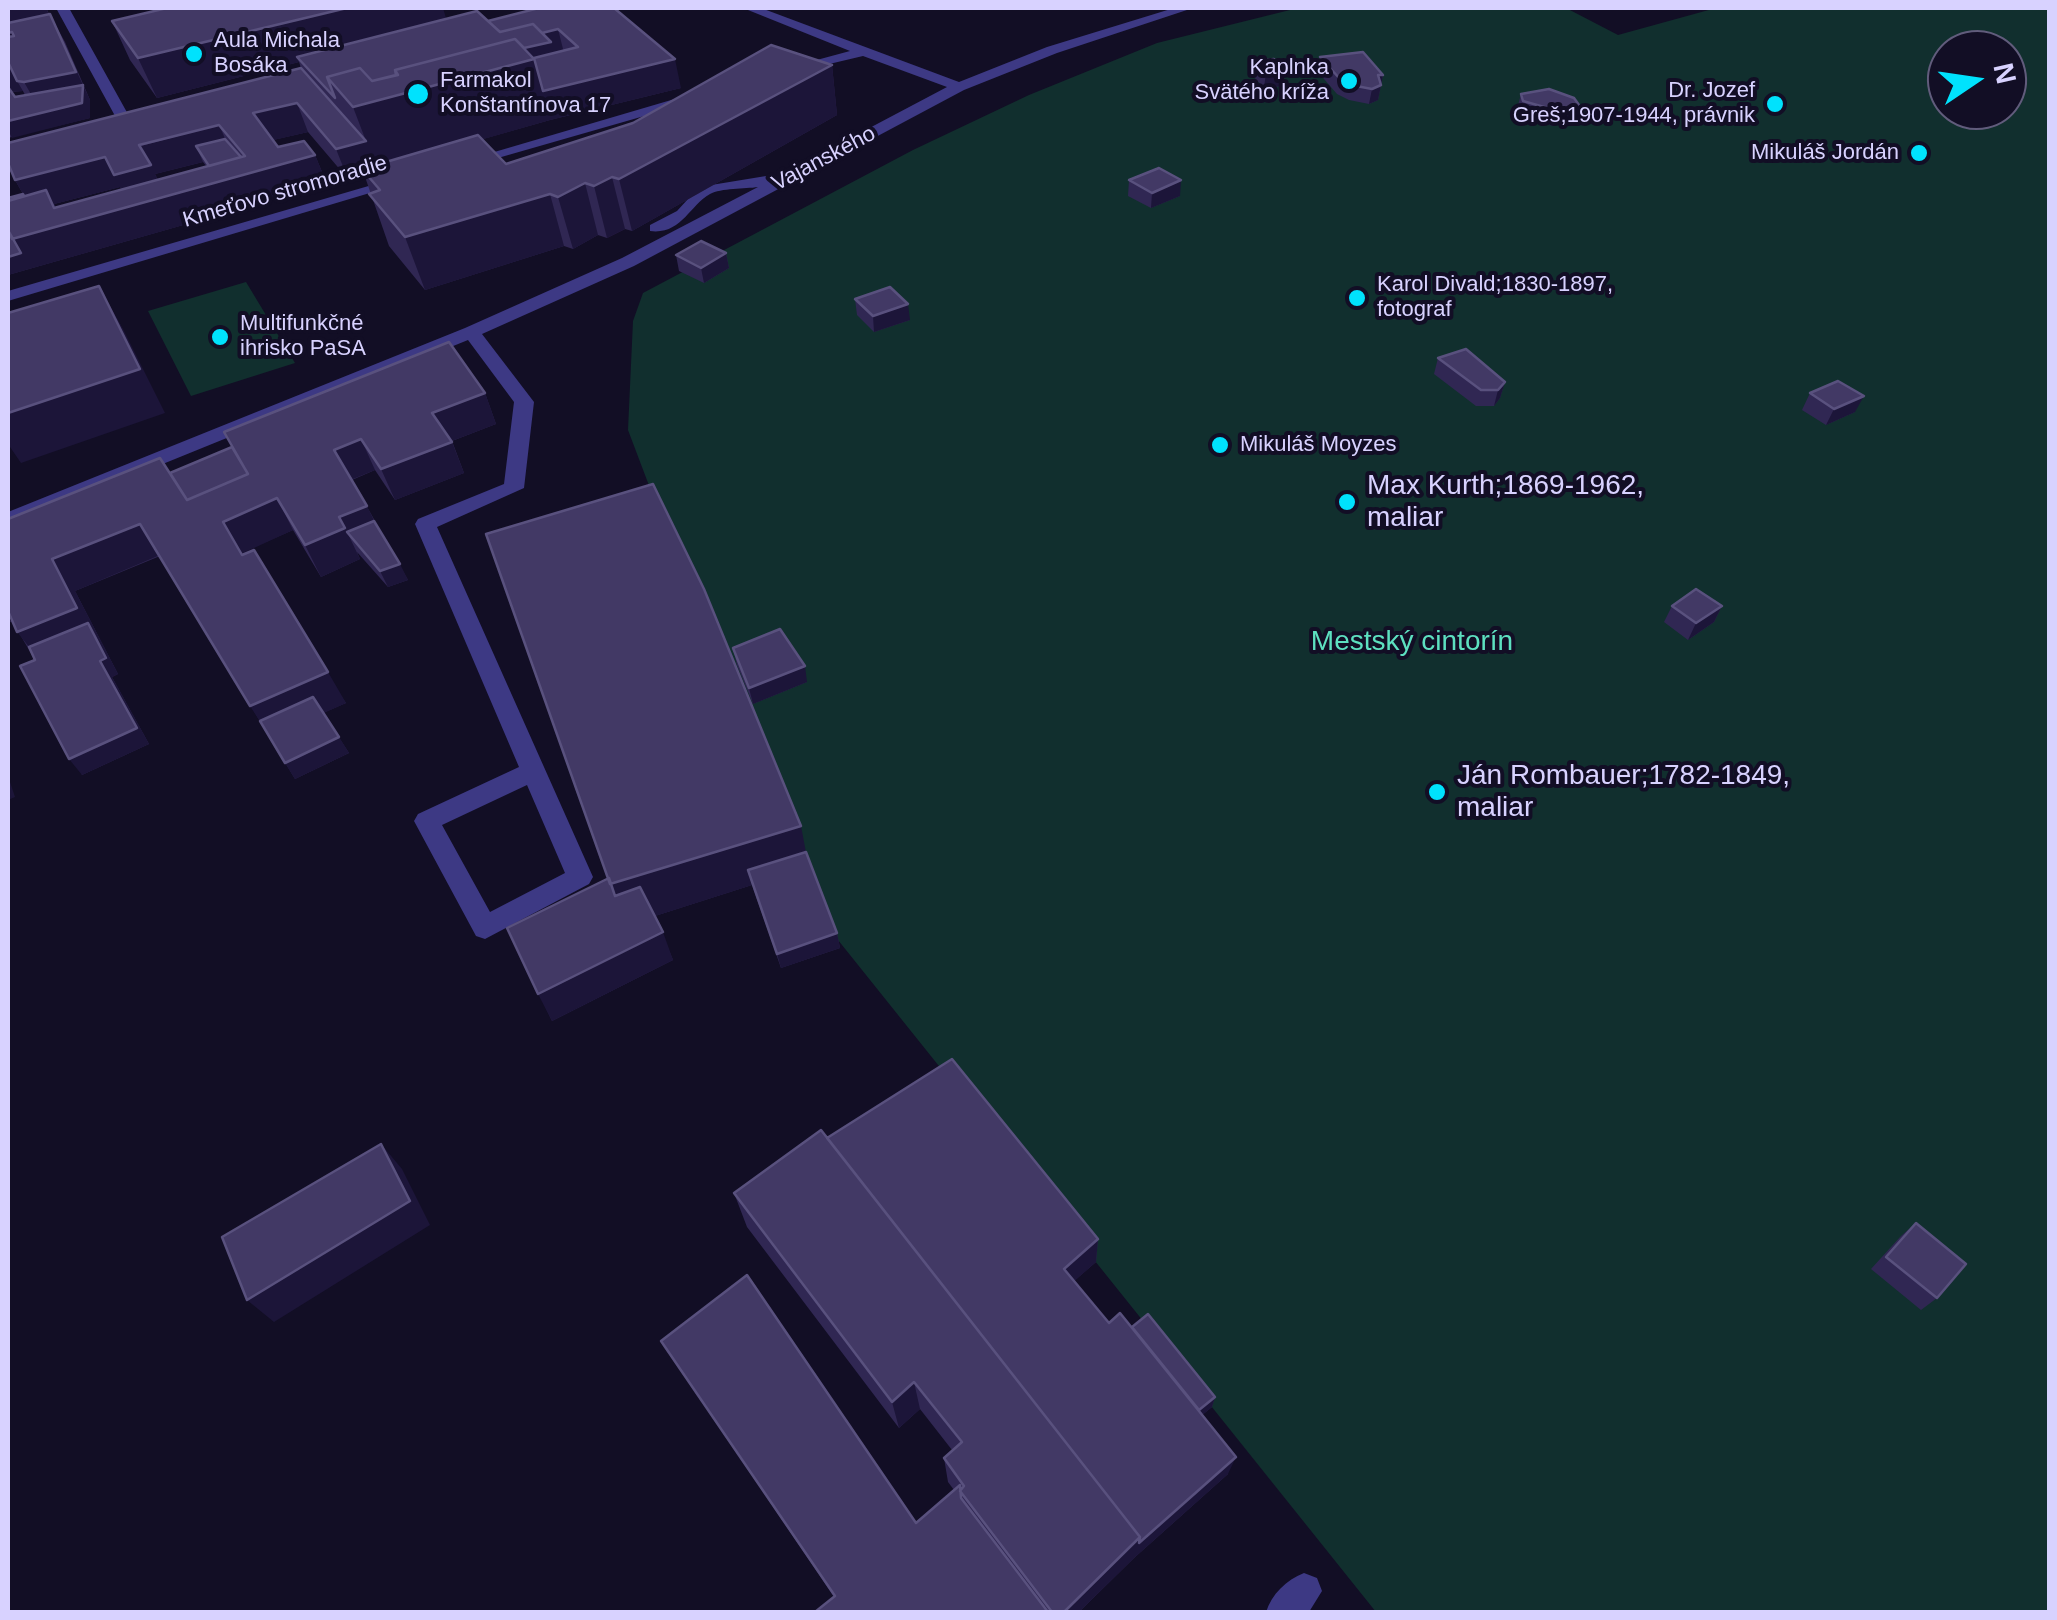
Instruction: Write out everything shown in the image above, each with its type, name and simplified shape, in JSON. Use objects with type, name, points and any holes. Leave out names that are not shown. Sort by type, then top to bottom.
[{"type":"street","points":[[62,8],[127,124]]},
{"type":"street","points":[[750,8],[959,87]]},
{"type":"street","name":"Vajanského","points":[[8,519],[471,332],[570,288],[805,170],[959,87],[1052,50],[1186,8]]},
{"type":"street","points":[[780,74],[864,51]]},
{"type":"street","points":[[446,168],[710,93]]},
{"type":"street","points":[[110,129],[146,120]]},
{"type":"street","points":[[570,288],[579,272],[683,214],[705,190],[745,187],[805,170]]},
{"type":"street","name":"Kmeťovo stromoradie","points":[[8,296],[412,178]]},
{"type":"street","points":[[471,332],[524,402],[514,488],[425,524],[534,771],[580,877],[486,928],[427,821],[534,771]]},
{"type":"green space","name":"Mestský cintorín","points":[[1298,8],[1566,8],[1618,35],[1716,8],[2049,8],[2049,1612],[1376,1612],[838,940],[670,541],[628,430],[633,321],[643,293],[913,150],[1029,95],[1157,43]]},
{"type":"green space","name":"Multifunkčné ihrisko PaSA","points":[[246,282],[295,363],[191,396],[148,311]]},
{"type":"building","points":[[167,8],[347,8],[138,58],[112,21]]},
{"type":"building","points":[[539,8],[614,8],[675,59],[543,91],[534,58],[578,47],[558,29],[542,33],[533,24],[500,32],[488,21]]},
{"type":"building","points":[[477,11],[500,32],[533,24],[551,42],[524,48],[515,39],[395,70],[396,75],[372,81],[360,68],[327,77],[335,98],[297,57]]},
{"type":"building","points":[[50,14],[76,72],[17,81],[8,62],[8,37],[14,36],[8,33],[8,23]]},
{"type":"building","points":[[515,39],[534,59],[353,107],[327,77],[360,68],[372,81],[398,75],[395,70]]},
{"type":"building","points":[[771,45],[832,65],[619,179],[612,177],[594,186],[585,183],[558,197],[550,194],[405,237],[369,194],[380,190],[362,169],[478,135],[506,164],[633,123]]},
{"type":"building","points":[[1363,52],[1383,75],[1378,75],[1381,85],[1372,89],[1340,79],[1320,57]]},
{"type":"building","points":[[1274,59],[1285,71],[1266,73],[1255,61]]},
{"type":"building","points":[[301,68],[366,141],[336,149],[297,103],[253,113],[278,147],[304,141],[315,155],[12,239],[8,230],[8,201],[46,190],[54,208],[245,156],[219,125],[139,145],[151,165],[114,175],[105,157],[15,180],[8,163],[8,143]]},
{"type":"building","points":[[83,85],[82,103],[8,121],[8,87],[15,97]]},
{"type":"building","points":[[1549,89],[1574,98],[1579,105],[1558,111],[1523,101],[1521,94]]},
{"type":"building","points":[[225,139],[241,157],[209,166],[196,146]]},
{"type":"building","points":[[1159,168],[1181,180],[1152,193],[1129,180]]},
{"type":"building","points":[[8,230],[21,253],[8,257]]},
{"type":"building","points":[[701,241],[726,253],[701,268],[676,255]]},
{"type":"building","points":[[99,286],[140,369],[8,413],[8,313]]},
{"type":"building","points":[[890,287],[908,304],[873,316],[855,299]]},
{"type":"building","points":[[449,342],[485,393],[432,413],[452,442],[381,469],[361,439],[334,450],[367,506],[339,517],[345,528],[305,545],[277,498],[223,522],[242,555],[254,550],[328,672],[250,706],[140,524],[52,559],[77,608],[17,632],[8,611],[8,519],[160,458],[187,500],[248,474],[224,432]]},
{"type":"building","points":[[1466,349],[1505,382],[1498,390],[1481,390],[1438,358]]},
{"type":"building","points":[[1838,381],[1864,396],[1834,409],[1810,393]]},
{"type":"building","points":[[232,447],[248,474],[187,500],[170,473]]},
{"type":"building","points":[[653,484],[704,589],[801,826],[610,884],[486,534]]},
{"type":"building","points":[[374,521],[400,564],[380,571],[347,532]]},
{"type":"building","points":[[1696,589],[1722,606],[1696,623],[1672,606]]},
{"type":"building","points":[[88,623],[106,658],[100,661],[137,728],[69,759],[20,666],[35,660],[29,647]]},
{"type":"building","points":[[780,629],[805,666],[749,688],[733,648]]},
{"type":"building","points":[[313,697],[339,737],[285,763],[260,721]]},
{"type":"building","points":[[806,852],[837,933],[777,954],[748,870]]},
{"type":"building","points":[[609,878],[615,896],[640,887],[663,932],[538,994],[507,928]]},
{"type":"building","points":[[952,1059],[1098,1239],[1064,1269],[1109,1323],[1120,1313],[1236,1457],[1139,1543],[1140,1537],[827,1138]]},
{"type":"building","points":[[821,1130],[1140,1537],[1064,1612],[1052,1612],[960,1491],[964,1486],[944,1458],[962,1442],[914,1382],[892,1402],[734,1193]]},
{"type":"building","points":[[381,1144],[410,1201],[247,1300],[222,1237]]},
{"type":"building","points":[[1916,1223],[1966,1264],[1937,1298],[1886,1257]]},
{"type":"building","points":[[747,1275],[916,1523],[960,1485],[961,1498],[1048,1612],[815,1612],[835,1596],[661,1341]]},
{"type":"building","points":[[1148,1314],[1215,1397],[1199,1410],[1132,1327]]},
{"type":"place","name":"Aula Michala Bosáka","points":[[194,54]]},
{"type":"place","name":"Kaplnka Svätého kríža","points":[[1349,81]]},
{"type":"place","name":"Farmakol Konštantínova 17","points":[[418,94]]},
{"type":"place","name":"Dr. Jozef Greš;1907-1944, právnik","points":[[1775,104]]},
{"type":"place","name":"Mikuláš Jordán","points":[[1919,153]]},
{"type":"place","name":"Karol Divald;1830-1897, fotograf","points":[[1357,298]]},
{"type":"place","name":"Multifunkčné ihrisko PaSA","points":[[220,337]]},
{"type":"place","name":"Mikuláš Moyzes","points":[[1220,445]]},
{"type":"place","name":"Max Kurth;1869-1962, maliar","points":[[1347,502]]},
{"type":"place","name":"Ján Rombauer;1782-1849, maliar","points":[[1437,792]]}]
